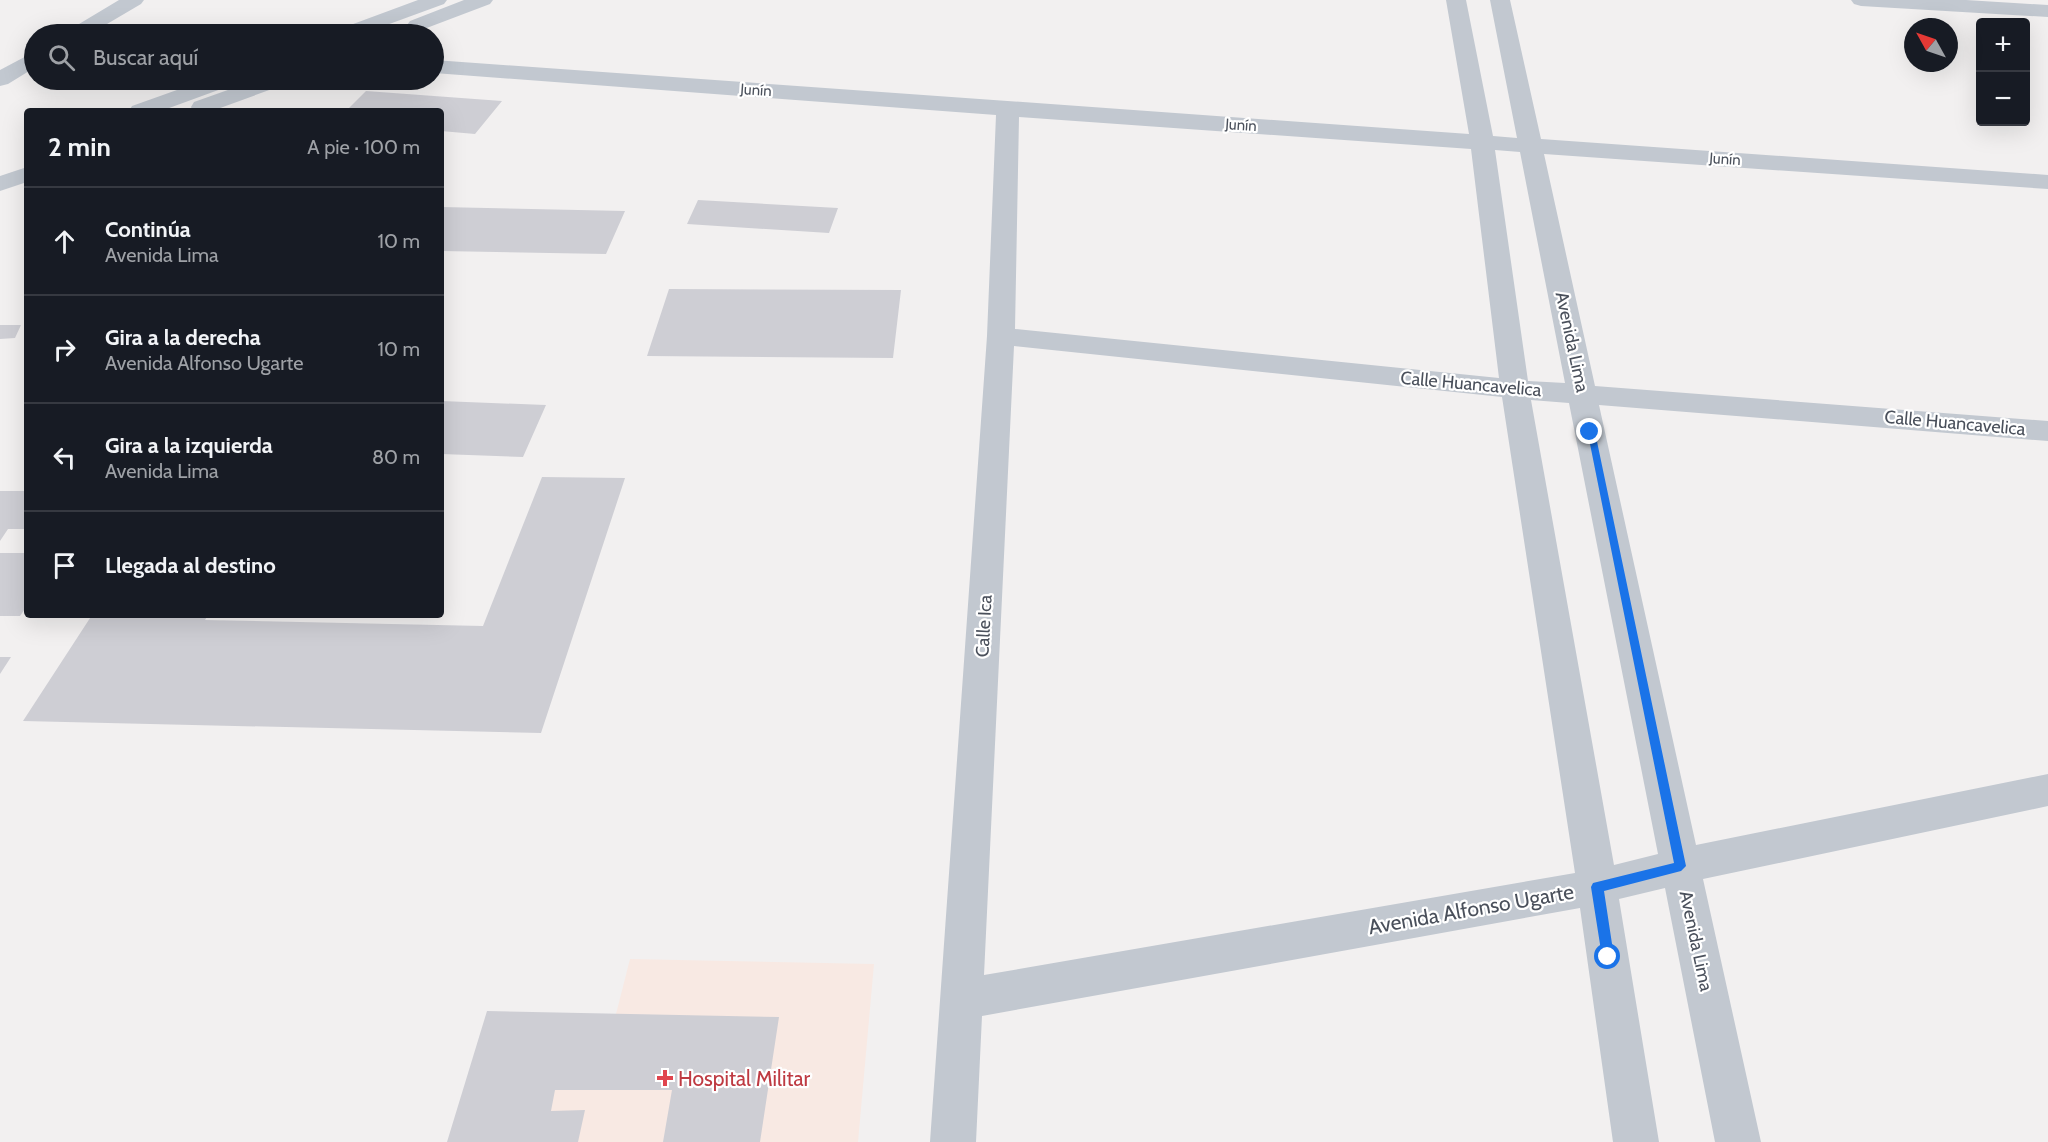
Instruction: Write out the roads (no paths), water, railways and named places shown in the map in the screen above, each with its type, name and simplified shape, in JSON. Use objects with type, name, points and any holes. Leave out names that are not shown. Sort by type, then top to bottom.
[{"type":"street","points":[[93,24],[135,0]]},
{"type":"street","points":[[371,24],[437,0]]},
{"type":"street","points":[[419,24],[483,0]]},
{"type":"street","points":[[1456,0],[1482,142],[1515,389],[1597,887],[1636,1142]]},
{"type":"street","name":"Avenida Lima","points":[[1500,0],[1738,1142]]},
{"type":"street","points":[[1861,0],[2048,11]]},
{"type":"street","points":[[0,79],[24,65]]},
{"type":"street","name":"Junín","points":[[444,67],[2048,182]]},
{"type":"street","points":[[148,108],[197,90]]},
{"type":"street","points":[[200,108],[248,90]]},
{"type":"street","name":"Calle Ica","points":[[953,1142],[1001,336],[1008,109]]},
{"type":"street","points":[[0,163],[24,154]]},
{"type":"street","points":[[0,184],[24,175]]},
{"type":"street","name":"Calle Huancavelica","points":[[1001,336],[1515,389],[2048,431]]},
{"type":"street","name":"Avenida Alfonso Ugarte","points":[[962,999],[1597,887],[1681,866],[2048,790]]},
{"type":"place","name":"Hospital Militar","points":[[665,1078]]}]
